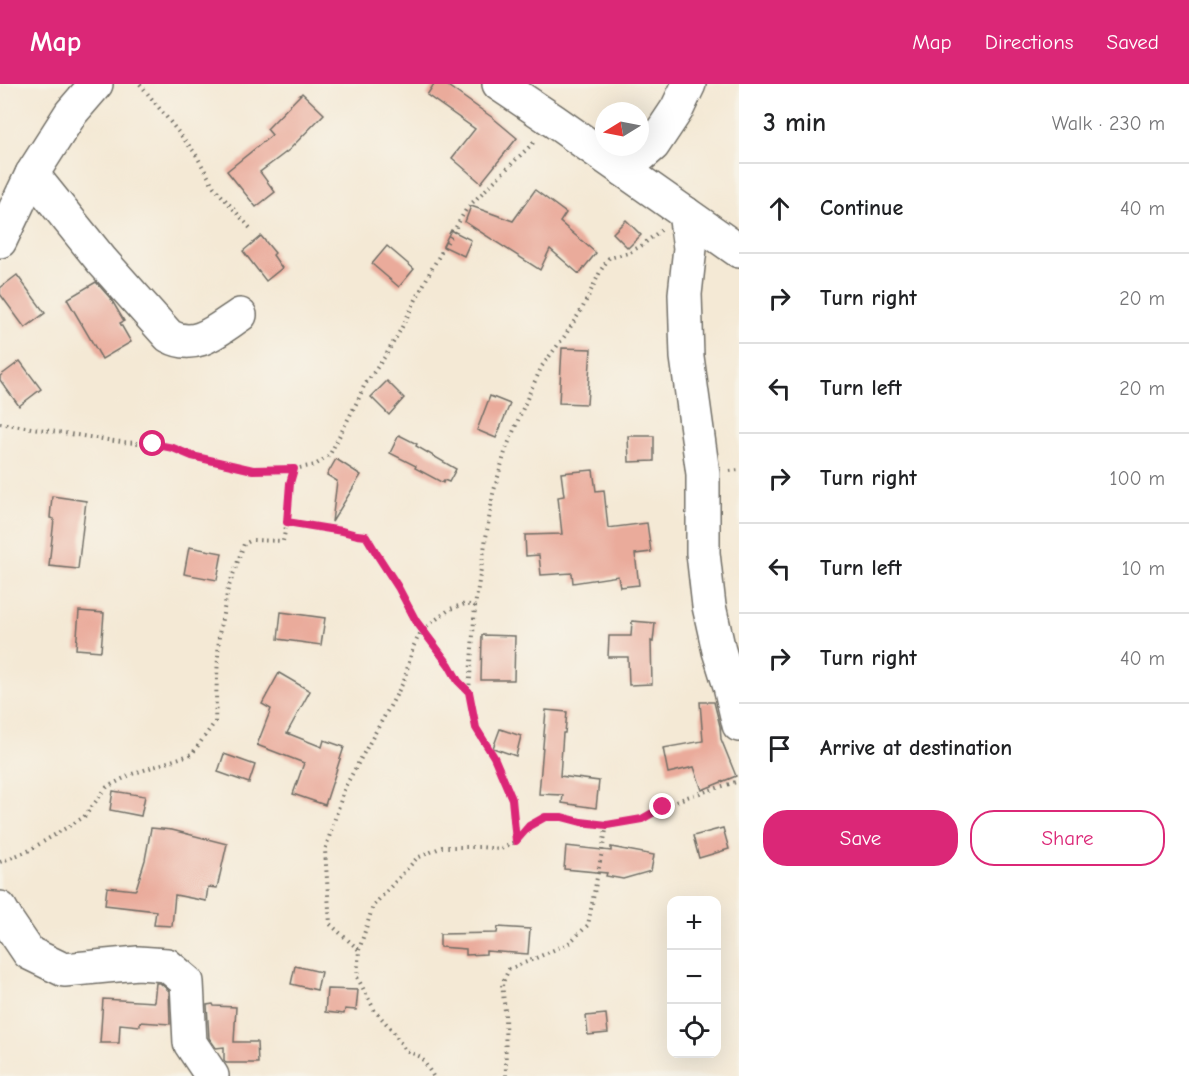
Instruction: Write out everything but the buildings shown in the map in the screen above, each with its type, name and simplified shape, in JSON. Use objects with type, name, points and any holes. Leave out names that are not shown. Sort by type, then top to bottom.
[{"type":"street","points":[[0,241],[32,174],[71,113],[96,84]]},
{"type":"street","points":[[498,84],[685,213],[734,241]]},
{"type":"street","points":[[624,170],[653,145],[677,108],[689,84]]},
{"type":"street","points":[[32,174],[102,261],[169,336],[179,341],[194,342],[240,315]]},
{"type":"street","points":[[685,213],[690,248],[685,294],[687,357],[703,474],[703,553],[709,606],[739,725]]},
{"type":"street","points":[[0,908],[29,953],[64,970],[138,963],[167,965],[187,982],[190,1043],[212,1076]]},
{"type":"path","points":[[140,84],[195,153],[214,187],[250,228]]},
{"type":"path","points":[[0,423],[121,442],[153,444],[173,448],[192,456],[253,470],[294,469],[315,465],[329,456],[364,386],[386,355],[467,208],[554,121]]},
{"type":"path","points":[[516,841],[512,799],[494,757],[476,728],[469,692],[475,606],[493,494],[506,449],[542,366],[582,309],[609,258],[628,253],[641,246],[685,213]]},
{"type":"path","points":[[0,862],[28,851],[84,817],[107,787],[132,774],[192,754],[215,722],[219,634],[228,589],[244,544],[252,540],[283,541],[290,483],[294,469]]},
{"type":"path","points":[[287,522],[366,536],[422,630],[449,665],[458,681],[469,692]]},
{"type":"path","points":[[359,950],[330,924],[325,850],[345,787],[404,681],[413,647],[422,630],[450,609],[465,604],[475,606]]},
{"type":"path","points":[[433,1076],[421,1058],[405,1050],[393,1031],[375,1011],[357,977],[359,950],[374,906],[417,858],[442,847],[501,849],[516,841],[529,826],[545,817],[562,817],[607,825],[642,819],[687,797],[739,781]]},
{"type":"path","points":[[506,1076],[505,1011],[502,984],[509,969],[534,960],[568,943],[588,925],[607,825]]},
{"type":"route","points":[[153,444],[240,468],[294,469],[290,483],[287,522],[366,536],[416,621],[449,665],[458,681],[469,692],[476,728],[494,757],[512,799],[516,841],[529,826],[545,817],[562,817],[607,825],[642,819],[663,807]]}]
